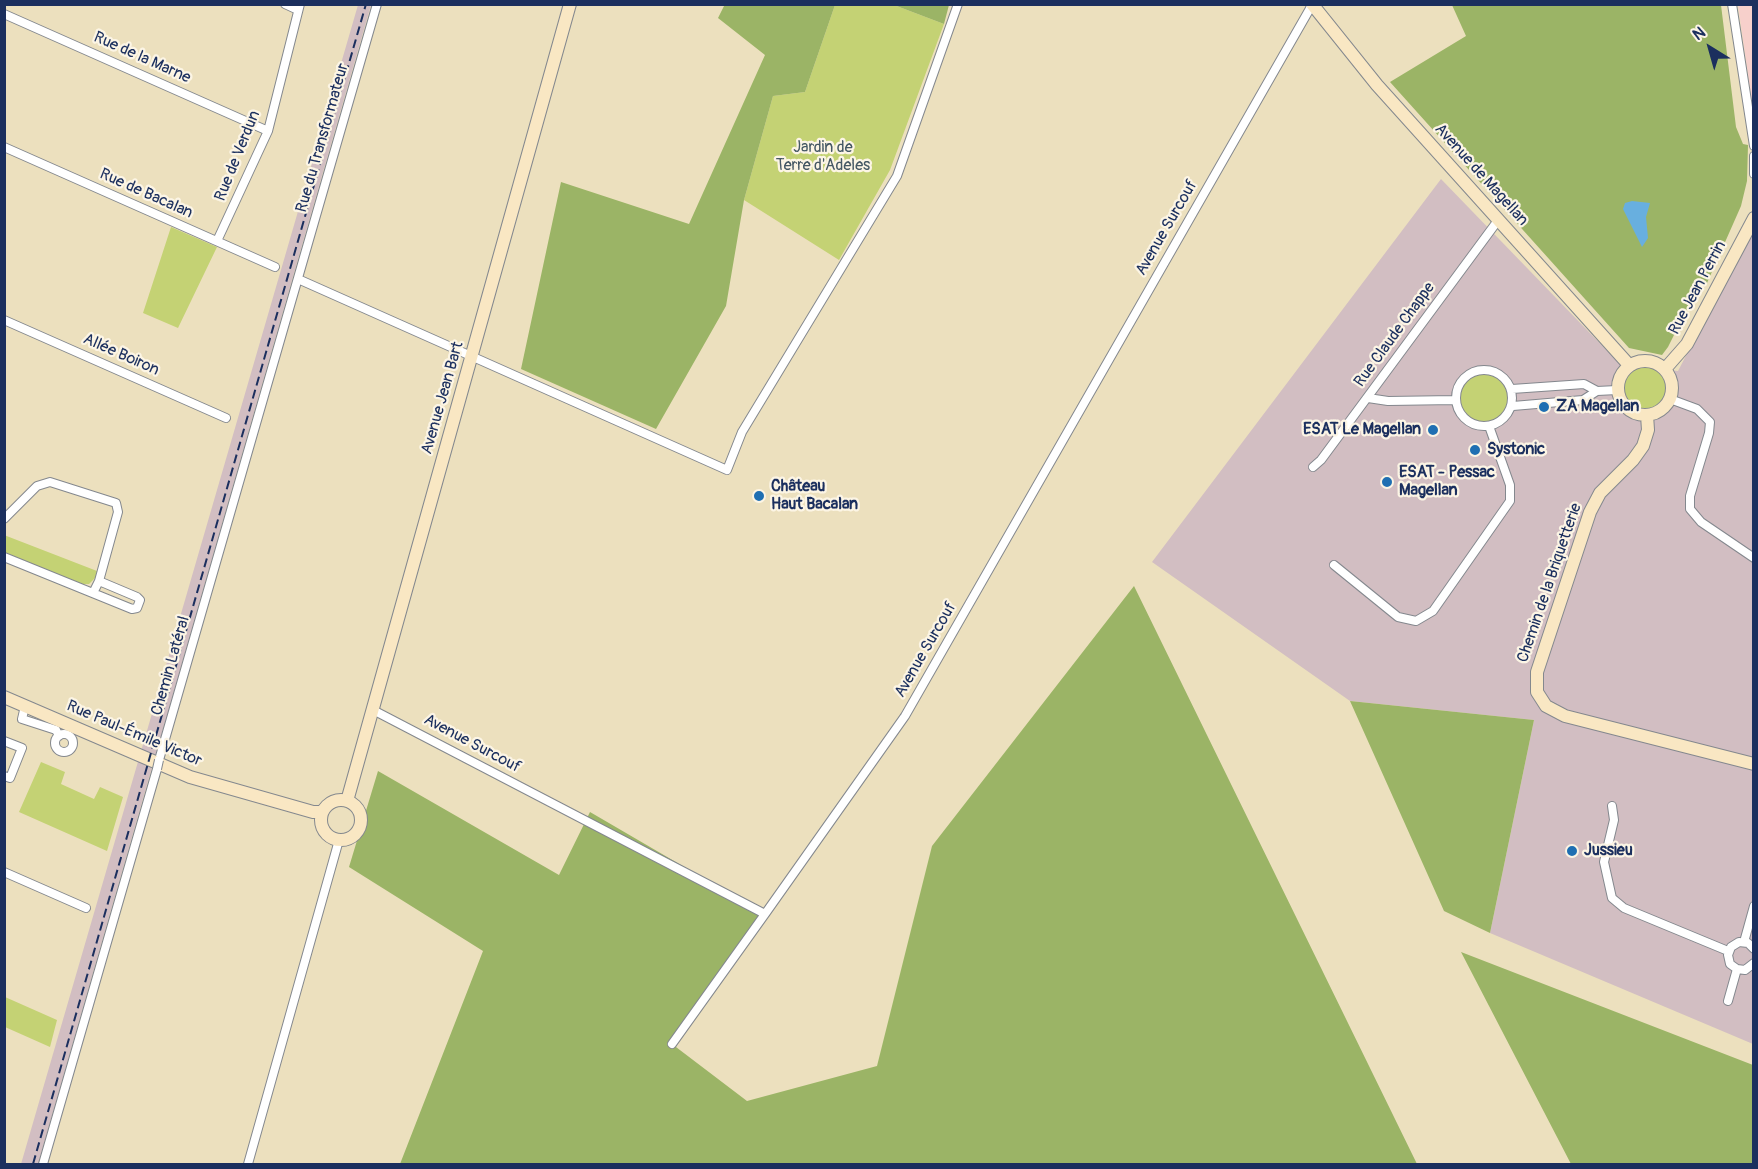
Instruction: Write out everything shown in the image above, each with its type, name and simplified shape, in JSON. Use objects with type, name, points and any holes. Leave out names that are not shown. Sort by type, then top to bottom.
[{"type":"street","points":[[285,4],[299,7]]},
{"type":"street","name":"Rue du Transformateur","points":[[298,279],[376,4]]},
{"type":"street","name":"Avenue Jean Bart","points":[[347,801],[570,4]]},
{"type":"street","points":[[298,279],[471,358],[727,470],[742,432],[897,176],[958,4]]},
{"type":"street","points":[[1732,4],[1754,146]]},
{"type":"street","name":"Avenue de Magellan","points":[[1312,5],[1377,85],[1629,365]]},
{"type":"street","name":"Avenue Surcouf","points":[[373,710],[765,914],[905,716],[1312,5]]},
{"type":"street","name":"Rue de Verdun","points":[[217,241],[268,131],[299,7]]},
{"type":"street","name":"Rue de la Marne","points":[[4,14],[268,131]]},
{"type":"street","name":"Rue de Bacalan","points":[[4,147],[275,267]]},
{"type":"street","points":[[1754,156],[1754,174]]},
{"type":"street","name":"Rue Jean Perrin","points":[[1665,369],[1687,344],[1754,218]]},
{"type":"street","name":"Rue Claude Chappe","points":[[1313,467],[1321,460],[1368,398],[1499,219]]},
{"type":"street","name":"Chemin Latéral","points":[[43,1164],[298,279]]},
{"type":"street","name":"Allée Boiron","points":[[4,320],[226,418]]},
{"type":"street","points":[[1642,360],[1654,362],[1665,369],[1671,380],[1670,399],[1656,414],[1629,412],[1620,402],[1617,390],[1620,376],[1629,365],[1642,360]]},
{"type":"street","points":[[1513,406],[1512,389],[1496,371],[1482,369],[1468,374],[1458,384],[1455,400],[1462,416],[1474,425],[1489,426],[1500,421],[1513,406],[1583,400],[1597,391],[1617,390]]},
{"type":"street","points":[[1512,389],[1584,384],[1597,391]]},
{"type":"street","points":[[1368,398],[1388,401],[1455,400]]},
{"type":"street","points":[[1670,399],[1697,409],[1710,422],[1709,433],[1690,496],[1690,509],[1701,522],[1754,558]]},
{"type":"street","name":"Chemin de la Briquetterie","points":[[1647,415],[1648,430],[1643,446],[1633,460],[1600,493],[1590,512],[1536,672],[1537,692],[1546,706],[1565,716],[1754,764]]},
{"type":"street","points":[[1334,565],[1398,617],[1416,621],[1433,611],[1510,501],[1510,485],[1489,426]]},
{"type":"street","points":[[4,519],[38,486],[50,482],[116,503],[118,512],[99,581],[93,593]]},
{"type":"street","points":[[4,557],[132,609],[137,608],[139,603],[137,597],[99,581]]},
{"type":"street","name":"Rue Paul-Émile Victor","points":[[4,697],[190,777],[313,812],[322,812]]},
{"type":"street","points":[[25,706],[22,719],[56,730],[59,736]]},
{"type":"street","points":[[4,741],[22,748],[10,778],[4,776]]},
{"type":"street","points":[[335,801],[347,801],[357,808],[360,827],[352,837],[339,840],[323,831],[322,812],[335,801]]},
{"type":"street","points":[[1612,807],[1614,820],[1604,862],[1612,898],[1624,908],[1728,951]]},
{"type":"street","points":[[248,1164],[339,840]]},
{"type":"street","points":[[4,872],[86,908]]},
{"type":"street","points":[[1744,942],[1754,906]]},
{"type":"street","points":[[672,1044],[765,914]]},
{"type":"street","points":[[1728,951],[1735,944],[1744,942],[1754,949]]},
{"type":"street","points":[[1728,951],[1730,964],[1737,969],[1745,970],[1754,963]]},
{"type":"street","points":[[1728,1001],[1737,969]]},
{"type":"shaded area","points":[[358,5],[371,5],[38,1164],[21,1164]]},
{"type":"shaded area","points":[[1738,5],[1753,5],[1753,110]]},
{"type":"shaded area","points":[[1441,179],[1617,361],[1653,368],[1678,371],[1753,227],[1753,1044],[1490,933],[1534,720],[1350,701],[1152,562]]},
{"type":"green space","points":[[725,4],[835,5],[805,92],[773,96],[744,200],[726,306],[656,429],[521,369],[561,182],[689,224],[765,55],[718,18]]},
{"type":"green space","name":"Jardin de Terre d'Adeles","points":[[835,5],[894,5],[944,24],[890,170],[839,260],[744,200],[773,96],[805,92]]},
{"type":"green space","points":[[894,5],[949,5],[944,24]]},
{"type":"green space","points":[[1452,5],[1721,5],[1736,127],[1743,144],[1748,145],[1747,181],[1741,206],[1707,283],[1694,295],[1662,355],[1629,348],[1390,82],[1466,36]]},
{"type":"green space","points":[[171,227],[217,247],[178,328],[143,313]]},
{"type":"green space","points":[[1645,367],[1661,373],[1667,389],[1661,405],[1645,411],[1629,405],[1623,389],[1629,373]]},
{"type":"green space","points":[[1484,374],[1501,381],[1508,398],[1501,415],[1484,422],[1467,415],[1460,398],[1467,381]]},
{"type":"green space","points":[[4,535],[97,571],[96,577],[89,584],[79,584],[5,553]]},
{"type":"green space","points":[[1134,586],[1417,1164],[400,1164],[483,951],[349,867],[378,771],[559,875],[590,812],[765,914],[672,1044],[747,1101],[877,1066],[932,846]]},
{"type":"green space","points":[[1350,701],[1534,720],[1490,933],[1444,911]]},
{"type":"green space","points":[[41,762],[65,772],[61,784],[94,799],[100,787],[123,797],[107,851],[19,812]]},
{"type":"green space","points":[[1461,952],[1753,1065],[1753,1164],[1571,1164]]},
{"type":"green space","points":[[5,997],[57,1020],[50,1047],[5,1027]]},
{"type":"water","points":[[1632,201],[1650,203],[1646,217],[1648,238],[1642,247],[1623,209],[1625,203]]},
{"type":"railway","points":[[33,1164],[366,4]]},
{"type":"place","name":"ZA Magellan","points":[[1544,407]]},
{"type":"place","name":"ESAT Le Magellan","points":[[1433,430]]},
{"type":"place","name":"Systonic","points":[[1475,450]]},
{"type":"place","name":"ESAT - Pessac Magellan","points":[[1387,482]]},
{"type":"place","name":"Château Haut Bacalan","points":[[759,496]]},
{"type":"place","name":"Jussieu","points":[[1572,851]]}]
